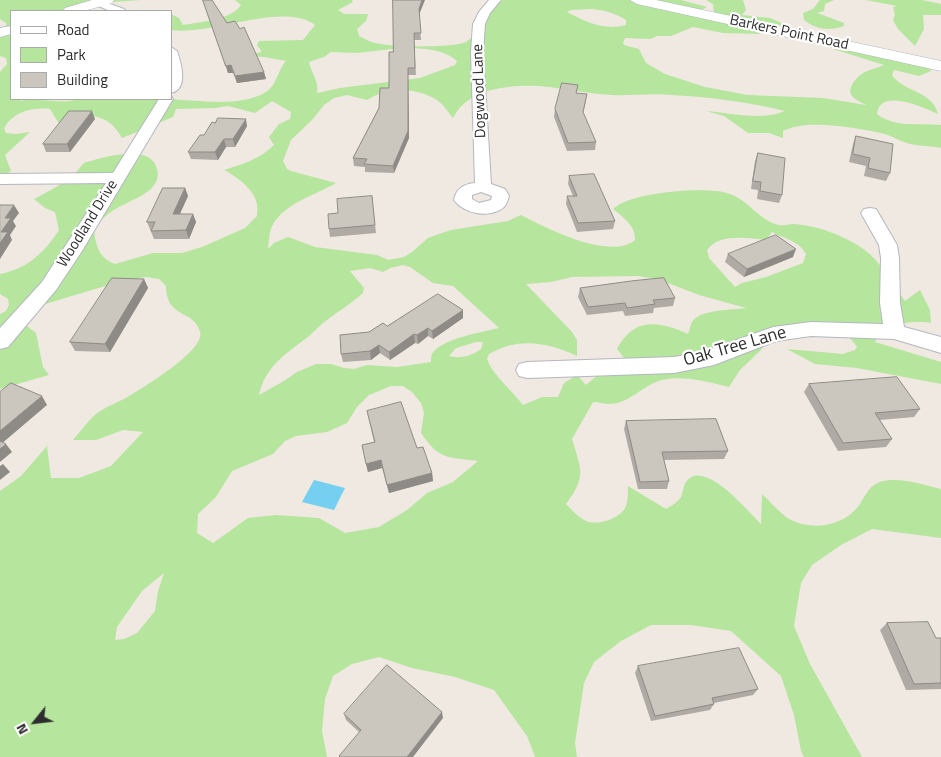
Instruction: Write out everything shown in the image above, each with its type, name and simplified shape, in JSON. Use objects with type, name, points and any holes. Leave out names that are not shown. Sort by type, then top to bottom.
[{"type":"street","name":"Dogwood Lane","points":[[483,187],[477,52],[479,24],[485,12],[496,0]]},
{"type":"street","name":"Barkers Point Road","points":[[637,0],[941,66]]},
{"type":"street","points":[[73,10],[103,1],[118,10]]},
{"type":"street","points":[[172,54],[177,73],[172,86]]},
{"type":"street","name":"Woodland Drive","points":[[0,342],[49,286],[165,100]]},
{"type":"street","points":[[0,179],[116,178]]},
{"type":"street","points":[[870,213],[886,238],[889,252],[890,303],[894,332]]},
{"type":"street","name":"Oak Tree Lane","points":[[527,370],[674,365],[706,358],[772,334],[791,331],[851,329],[894,332],[941,345]]},
{"type":"green space","points":[[0,0],[141,0],[98,3],[74,10],[10,10],[10,100],[20,101],[172,99],[231,102],[256,97],[270,89],[286,61],[264,57],[240,56],[262,52],[257,45],[259,41],[303,40],[315,25],[302,19],[285,16],[187,31],[172,30],[172,14],[179,18],[183,25],[215,20],[230,14],[241,5],[235,0],[352,0],[353,2],[338,10],[344,14],[368,14],[366,21],[357,29],[359,36],[378,44],[424,46],[466,42],[476,35],[477,20],[504,0],[681,0],[707,7],[701,10],[762,34],[723,33],[693,27],[671,36],[657,36],[651,39],[625,38],[624,45],[639,49],[646,63],[665,74],[705,87],[748,95],[823,98],[866,105],[853,97],[850,90],[851,87],[862,74],[884,65],[833,49],[857,50],[930,68],[931,71],[919,76],[894,70],[892,75],[897,81],[930,101],[935,106],[938,114],[913,104],[894,101],[886,102],[880,106],[877,114],[892,122],[941,125],[941,148],[910,144],[885,134],[833,125],[793,127],[783,131],[783,138],[769,133],[748,133],[724,116],[706,111],[736,115],[767,116],[785,111],[743,103],[686,96],[657,94],[611,95],[552,87],[508,87],[479,94],[464,103],[453,118],[437,100],[411,91],[392,91],[367,100],[347,95],[334,98],[324,105],[313,119],[291,140],[283,161],[287,169],[291,171],[336,183],[301,200],[284,211],[272,226],[268,249],[274,243],[288,237],[315,247],[377,255],[388,260],[404,257],[428,238],[436,235],[451,230],[508,221],[521,215],[561,234],[595,245],[610,247],[624,245],[635,240],[631,226],[613,209],[622,203],[634,198],[668,192],[702,190],[727,193],[734,196],[772,223],[812,227],[838,235],[854,243],[875,259],[905,301],[920,290],[930,310],[931,323],[899,324],[885,331],[875,342],[941,362],[941,384],[857,368],[815,364],[787,349],[843,354],[855,350],[857,347],[852,340],[841,333],[806,337],[772,329],[762,349],[740,370],[729,387],[679,378],[655,382],[630,398],[616,403],[593,402],[572,439],[580,466],[580,479],[566,504],[579,517],[594,523],[613,518],[623,511],[627,504],[628,486],[666,509],[680,499],[684,485],[694,476],[703,476],[714,481],[736,499],[761,524],[762,494],[791,520],[816,526],[833,523],[848,516],[855,510],[872,487],[880,482],[895,480],[919,483],[941,489],[941,538],[872,529],[841,545],[812,565],[801,583],[794,626],[810,664],[862,757],[804,757],[801,751],[794,715],[781,676],[731,631],[691,625],[651,625],[621,641],[594,662],[584,683],[575,743],[577,757],[535,757],[527,736],[494,690],[455,677],[412,668],[379,657],[352,664],[333,676],[325,699],[322,731],[327,757],[0,757],[0,491],[21,476],[47,446],[51,478],[79,478],[111,466],[143,432],[123,430],[96,440],[73,440],[90,419],[98,413],[145,386],[183,358],[199,340],[200,332],[192,320],[170,304],[166,286],[159,279],[146,277],[125,280],[42,305],[14,316],[36,333],[43,367],[49,375],[0,389],[0,314],[6,311],[9,305],[8,299],[0,294],[0,274],[10,272],[34,259],[59,230],[55,212],[45,208],[34,199],[66,180],[85,163],[113,155],[134,154],[150,158],[155,164],[158,175],[151,189],[108,214],[100,221],[94,231],[99,251],[105,258],[115,264],[153,253],[182,253],[202,247],[245,228],[257,216],[256,199],[244,184],[224,170],[238,166],[269,150],[274,145],[269,137],[279,124],[290,119],[291,112],[272,101],[255,113],[228,106],[176,109],[173,117],[122,138],[110,123],[95,116],[77,117],[59,124],[50,109],[30,110],[12,118],[4,128],[6,133],[30,132],[5,155],[11,171],[0,178],[0,72],[7,64],[6,58],[0,56],[0,36],[7,31],[6,23],[0,19]],"holes":[[[591,9],[605,11],[626,20],[626,25],[611,27],[588,22],[567,12]],[[401,48],[423,49],[445,53],[457,61],[455,65],[420,78],[340,88],[317,93],[316,80],[309,62],[324,57],[331,52],[357,53]],[[772,232],[800,246],[806,254],[803,263],[735,287],[709,258],[707,250],[712,245],[726,239],[766,240]],[[403,265],[410,267],[433,283],[453,286],[499,328],[447,342],[433,352],[431,362],[397,367],[367,365],[354,369],[331,364],[316,364],[297,372],[259,395],[266,376],[278,362],[327,320],[363,293],[364,288],[350,271],[370,268],[383,272]],[[638,276],[660,280],[699,295],[746,308],[709,312],[702,315],[692,322],[688,334],[667,326],[648,325],[639,327],[631,331],[617,349],[625,359],[600,373],[586,385],[577,375],[564,383],[558,397],[542,397],[523,405],[498,377],[487,359],[489,354],[511,345],[522,343],[555,347],[577,356],[577,340],[572,332],[526,284],[551,282],[572,277]],[[476,342],[483,342],[481,349],[474,353],[462,357],[449,356],[456,348]],[[391,386],[403,386],[412,392],[421,403],[424,413],[421,433],[427,442],[445,456],[478,461],[453,482],[427,493],[407,510],[379,527],[345,533],[319,518],[276,515],[248,518],[213,543],[197,533],[198,514],[216,497],[232,471],[273,454],[285,441],[296,436],[327,432],[347,423],[357,407],[369,395]],[[164,573],[158,591],[155,611],[137,633],[124,639],[115,640],[117,627],[142,591]]]},
{"type":"green space","points":[[706,0],[743,0],[746,10],[742,15],[770,18],[793,28],[723,16],[714,12],[713,4]]},
{"type":"green space","points":[[820,0],[834,0],[825,4],[824,11],[817,13],[844,23],[844,26],[823,29],[804,20],[803,13],[813,9]]},
{"type":"green space","points":[[866,0],[922,0],[941,4],[941,15],[923,15],[924,29],[915,46],[898,29],[893,20],[895,15],[893,7],[897,6]]},
{"type":"water","points":[[314,480],[345,488],[334,510],[302,502]]},
{"type":"building","points":[[203,0],[212,0],[227,23],[235,21],[240,29],[244,27],[264,72],[235,76],[231,65],[226,66]]},
{"type":"building","points":[[393,0],[422,0],[419,9],[421,33],[414,33],[415,68],[408,68],[408,131],[393,166],[364,164],[367,159],[353,158],[379,108],[380,88],[389,88],[389,52],[393,52]]},
{"type":"building","points":[[562,83],[578,85],[576,93],[587,94],[583,112],[596,142],[568,143],[555,109]]},
{"type":"building","points":[[69,111],[92,111],[67,144],[43,144]]},
{"type":"building","points":[[218,118],[246,119],[233,139],[224,139],[215,152],[188,152],[200,135],[204,135],[212,122],[215,123]]},
{"type":"building","points":[[856,136],[893,144],[890,173],[868,168],[870,158],[853,154]]},
{"type":"building","points":[[758,153],[785,158],[782,195],[760,191],[761,182],[753,181]]},
{"type":"building","points":[[594,174],[615,221],[578,223],[567,196],[577,196],[569,176]]},
{"type":"building","points":[[163,188],[185,188],[173,214],[193,214],[186,230],[151,231],[155,222],[147,222]]},
{"type":"building","points":[[372,196],[375,225],[329,229],[328,214],[338,213],[337,199]]},
{"type":"building","points":[[0,205],[14,205],[5,218],[11,218],[1,232],[8,232],[0,243]]},
{"type":"building","points":[[776,235],[796,249],[747,269],[728,254]]},
{"type":"building","points":[[112,278],[144,279],[105,344],[70,342]]},
{"type":"building","points":[[664,278],[675,298],[653,300],[655,304],[627,308],[625,303],[588,307],[580,288],[631,281]]},
{"type":"building","points":[[438,294],[463,310],[432,331],[428,328],[417,335],[414,334],[389,352],[379,345],[370,351],[341,354],[340,335],[369,332],[383,323],[387,326]]},
{"type":"building","points":[[897,377],[920,409],[875,413],[892,439],[843,443],[809,384]]},
{"type":"building","points":[[11,383],[42,396],[0,431],[0,392]]},
{"type":"building","points":[[401,402],[417,448],[423,447],[432,473],[387,485],[381,460],[366,464],[362,445],[375,442],[367,411]]},
{"type":"building","points":[[716,419],[728,451],[662,452],[669,481],[640,482],[626,421]]},
{"type":"building","points":[[0,441],[6,444],[0,449]]},
{"type":"building","points":[[928,622],[936,638],[941,638],[941,683],[914,684],[887,623]]},
{"type":"building","points":[[739,648],[758,689],[712,698],[714,704],[655,716],[638,666]]},
{"type":"building","points":[[387,665],[442,712],[407,757],[340,757],[361,730],[344,714]]}]
